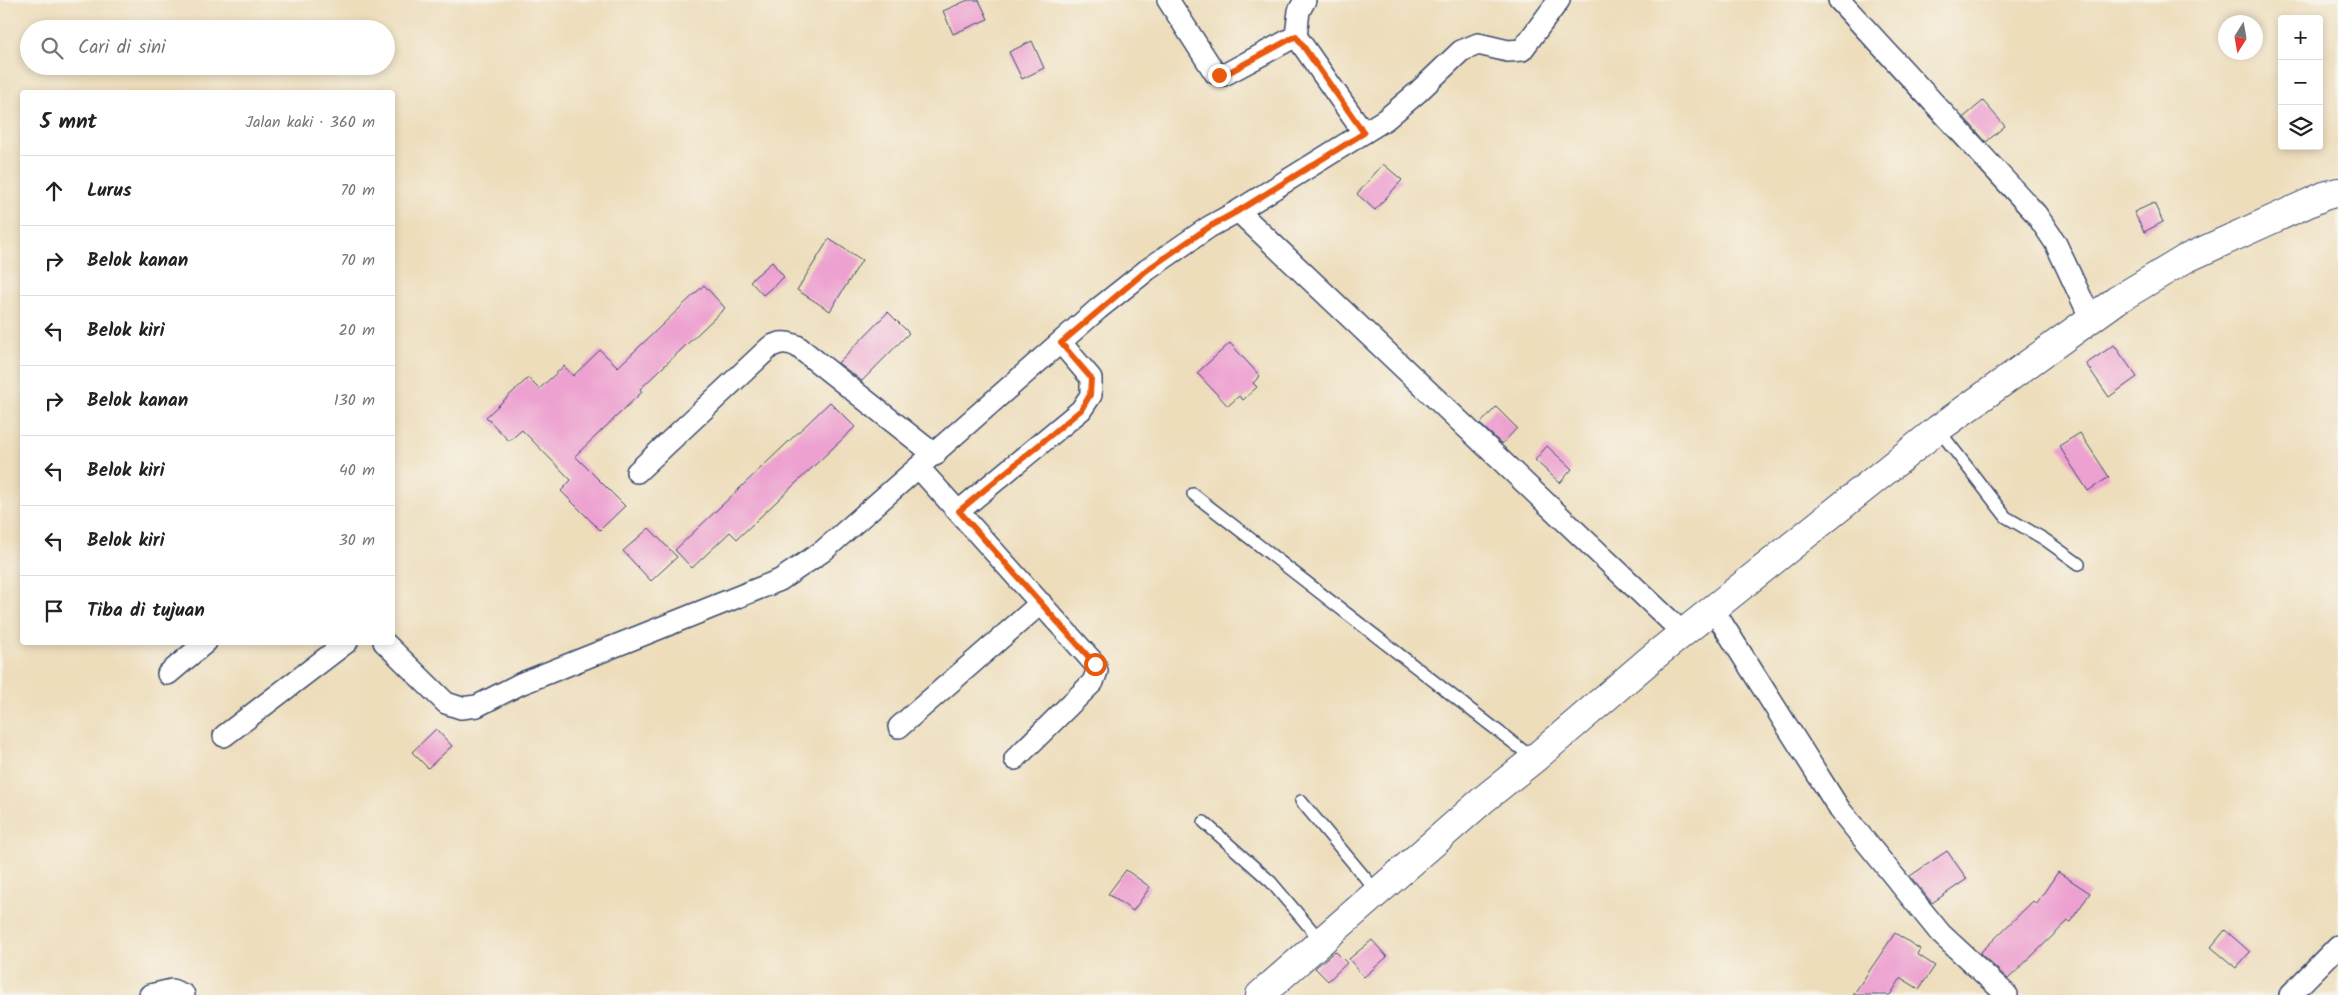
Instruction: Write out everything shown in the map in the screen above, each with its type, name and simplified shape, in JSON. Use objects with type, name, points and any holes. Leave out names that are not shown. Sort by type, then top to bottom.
[{"type":"main road","points":[[1260,995],[1322,943],[1484,799],[1683,633],[1938,429],[2117,300],[2185,259],[2324,196],[2338,192]]},
{"type":"street","points":[[1168,0],[1215,73],[1219,75],[1224,75],[1296,36]]},
{"type":"street","points":[[1304,0],[1299,11],[1296,36],[1364,133]]},
{"type":"street","points":[[387,645],[446,702],[461,708],[477,706],[520,684],[780,580],[823,551],[1147,270],[1209,227],[1364,133],[1399,109],[1461,51],[1469,46],[1486,45],[1508,51],[1522,50],[1559,0]]},
{"type":"street","points":[[1839,0],[2036,214],[2054,242],[2091,319]]},
{"type":"street","points":[[1238,211],[1683,633]]},
{"type":"street","points":[[637,472],[770,347],[778,343],[788,342],[797,346],[927,461],[959,511],[1095,664],[1097,671],[1093,682],[1015,759]]},
{"type":"street","points":[[959,511],[1081,410],[1090,395],[1091,378],[1061,343]]},
{"type":"street","points":[[898,727],[1041,603]]},
{"type":"street","points":[[1713,609],[1840,810],[1941,934],[2007,995]]},
{"type":"street","points":[[168,674],[202,645]]},
{"type":"street","points":[[224,736],[343,645]]},
{"type":"street","points":[[2290,995],[2338,946]]},
{"type":"street","points":[[150,995],[172,990],[184,995]]},
{"type":"lane","points":[[1938,429],[2006,517],[2079,564]]},
{"type":"lane","points":[[1193,494],[1534,759]]},
{"type":"lane","points":[[1301,801],[1378,893]]},
{"type":"lane","points":[[1204,822],[1271,882],[1322,943]]},
{"type":"building","points":[[968,0],[979,0],[988,19],[953,34],[943,11]]},
{"type":"building","points":[[1032,41],[1044,68],[1022,79],[1009,52]]},
{"type":"building","points":[[1983,101],[2005,126],[1986,142],[1964,117]]},
{"type":"building","points":[[1383,164],[1402,180],[1375,210],[1357,194]]},
{"type":"building","points":[[2154,203],[2163,222],[2144,232],[2134,212]]},
{"type":"building","points":[[829,239],[862,260],[830,311],[797,290]]},
{"type":"building","points":[[772,262],[784,277],[763,295],[750,281]]},
{"type":"building","points":[[704,285],[725,308],[640,389],[642,392],[575,456],[625,506],[600,530],[561,491],[571,480],[522,430],[509,441],[486,417],[528,378],[539,389],[564,366],[573,376],[600,350],[618,367]]},
{"type":"building","points":[[888,312],[909,333],[862,381],[838,363]]},
{"type":"building","points":[[1230,343],[1260,376],[1253,383],[1257,387],[1243,400],[1239,396],[1228,406],[1197,373]]},
{"type":"building","points":[[2114,345],[2137,377],[2109,397],[2086,364]]},
{"type":"building","points":[[830,402],[855,427],[737,539],[730,532],[692,568],[675,550]]},
{"type":"building","points":[[1496,407],[1517,428],[1502,444],[1480,424]]},
{"type":"building","points":[[2080,433],[2109,477],[2088,491],[2059,446]]},
{"type":"building","points":[[1547,446],[1572,469],[1560,483],[1535,460]]},
{"type":"building","points":[[649,528],[677,557],[651,581],[623,551]]},
{"type":"building","points":[[436,729],[452,746],[428,768],[412,752]]},
{"type":"building","points":[[1947,851],[1967,879],[1932,903],[1910,876]]},
{"type":"building","points":[[1126,870],[1150,887],[1133,911],[1108,894]]},
{"type":"building","points":[[2058,872],[2090,893],[2070,922],[2068,921],[2008,979],[1980,953],[2033,901],[2036,904]]},
{"type":"building","points":[[2225,930],[2250,952],[2236,968],[2211,947]]},
{"type":"building","points":[[1895,933],[1920,949],[1917,954],[1935,966],[1919,989],[1901,978],[1890,995],[1853,995]]},
{"type":"building","points":[[1372,940],[1387,957],[1364,977],[1349,959]]},
{"type":"building","points":[[1335,951],[1347,963],[1328,981],[1315,968]]},
{"type":"route","points":[[1095,664],[959,511],[1081,410],[1090,395],[1091,378],[1061,343],[1098,309],[1147,270],[1209,227],[1364,133],[1296,36],[1224,75],[1219,75]]}]
